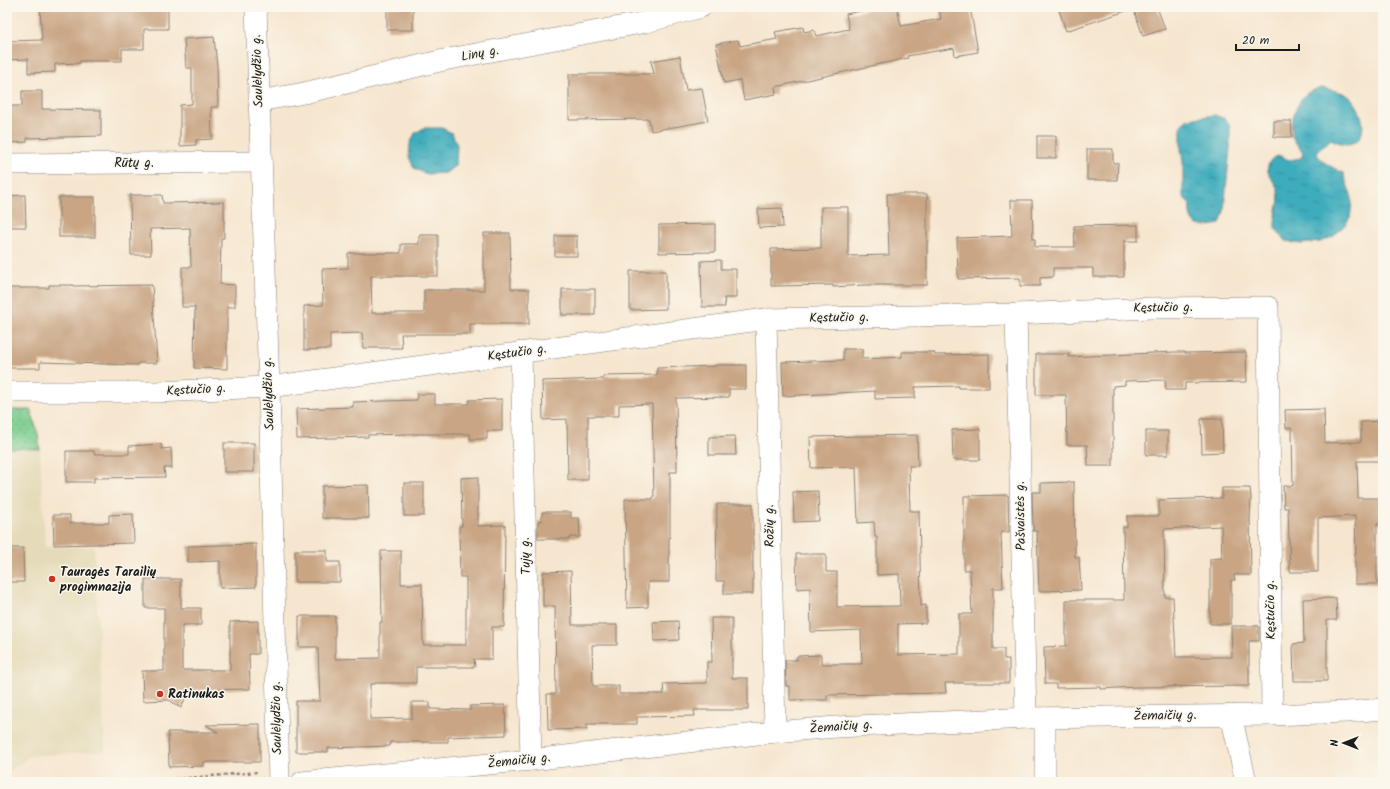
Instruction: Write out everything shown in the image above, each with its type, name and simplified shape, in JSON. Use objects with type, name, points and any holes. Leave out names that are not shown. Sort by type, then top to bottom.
[{"type":"street","name":"Saulėlydžio g.","points":[[256,7],[258,101],[269,387],[279,782]]},
{"type":"street","name":"Linų g.","points":[[258,101],[304,93],[444,60],[646,22],[702,7]]},
{"type":"street","name":"Rūtų g.","points":[[7,164],[261,162]]},
{"type":"street","name":"Kęstučio g.","points":[[7,392],[156,392],[269,387],[766,319],[1016,314],[1151,308],[1268,307],[1272,715]]},
{"type":"street","name":"Pašvaistės g.","points":[[1016,314],[1036,718],[1046,782]]},
{"type":"street","name":"Rožių g.","points":[[766,319],[775,732]]},
{"type":"street","name":"Tujų g.","points":[[521,352],[531,760]]},
{"type":"street","name":"Žemaičių g.","points":[[302,782],[531,760],[775,732],[836,727],[1036,718],[1272,715],[1383,709]]},
{"type":"street","points":[[1231,715],[1246,782]]},
{"type":"path","points":[[36,782],[60,780],[72,782]]},
{"type":"shaded area","name":"Tauragės Tarailių progimnazija","points":[[7,448],[40,449],[45,547],[94,547],[105,751],[30,756],[7,773]]},
{"type":"green space","points":[[7,410],[31,410],[40,449],[7,448]]},
{"type":"water","points":[[1322,88],[1341,92],[1351,98],[1359,110],[1363,125],[1359,138],[1354,142],[1344,144],[1331,139],[1319,150],[1317,154],[1325,163],[1343,173],[1352,198],[1350,217],[1345,225],[1334,236],[1320,242],[1301,244],[1286,241],[1275,228],[1279,195],[1277,187],[1269,174],[1268,167],[1270,161],[1276,157],[1281,156],[1289,160],[1301,158],[1303,153],[1292,135],[1292,123],[1294,116],[1298,104],[1308,92]]},
{"type":"water","points":[[1215,115],[1225,119],[1230,126],[1230,148],[1224,211],[1220,224],[1201,226],[1193,222],[1190,212],[1190,204],[1183,197],[1181,125],[1188,119]]},
{"type":"water","points":[[424,128],[442,128],[452,133],[457,145],[456,165],[446,173],[426,174],[414,168],[409,157],[410,144],[415,133]]},
{"type":"building","points":[[40,7],[168,7],[168,29],[144,29],[144,49],[122,49],[122,61],[80,61],[80,63],[55,64],[55,72],[28,73],[28,59],[7,60],[7,41],[42,40]]},
{"type":"building","points":[[387,7],[413,7],[413,30],[387,30]]},
{"type":"building","points":[[880,7],[897,7],[901,26],[941,19],[939,7],[970,7],[978,52],[955,56],[954,48],[907,56],[908,58],[775,87],[776,94],[744,100],[740,80],[724,83],[716,44],[738,40],[740,46],[777,39],[775,32],[803,27],[804,32],[814,30],[816,36],[849,29],[846,14]]},
{"type":"building","points":[[1058,7],[1128,7],[1129,10],[1066,31]]},
{"type":"building","points":[[1133,7],[1157,7],[1165,29],[1143,36]]},
{"type":"building","points":[[214,37],[217,66],[218,107],[211,107],[212,139],[196,140],[196,145],[180,146],[180,105],[192,104],[192,68],[186,68],[184,39]]},
{"type":"building","points":[[680,56],[686,90],[702,88],[708,121],[651,131],[649,119],[569,120],[569,74],[654,74],[651,61]]},
{"type":"building","points":[[22,91],[42,91],[42,109],[101,110],[101,136],[27,138],[27,142],[10,143],[10,106],[22,106]]},
{"type":"building","points":[[1274,121],[1291,121],[1292,137],[1274,137]]},
{"type":"building","points":[[1037,136],[1056,136],[1056,158],[1037,158]]},
{"type":"building","points":[[1087,149],[1113,149],[1113,163],[1118,163],[1117,180],[1087,180]]},
{"type":"building","points":[[887,194],[927,194],[927,285],[864,285],[833,287],[833,285],[771,286],[771,249],[821,248],[821,207],[848,207],[848,256],[889,255]]},
{"type":"building","points":[[25,195],[26,227],[7,227],[7,196]]},
{"type":"building","points":[[130,195],[162,195],[163,203],[224,202],[224,238],[221,238],[220,284],[235,285],[235,307],[227,307],[227,369],[194,368],[195,307],[182,307],[182,267],[191,267],[190,228],[150,229],[151,255],[131,255]]},
{"type":"building","points":[[59,197],[95,197],[95,237],[59,237]]},
{"type":"building","points":[[1011,200],[1032,200],[1033,239],[1035,239],[1035,247],[1075,247],[1074,226],[1138,225],[1138,241],[1124,241],[1124,277],[1093,277],[1093,268],[1053,268],[1053,277],[1040,278],[1040,286],[1020,286],[1020,278],[958,279],[957,238],[1012,236]]},
{"type":"building","points":[[782,208],[783,227],[759,228],[758,209]]},
{"type":"building","points":[[715,224],[715,252],[659,253],[659,225]]},
{"type":"building","points":[[484,233],[510,233],[511,289],[529,289],[529,324],[470,324],[470,334],[401,334],[402,348],[363,348],[362,333],[330,334],[330,349],[304,350],[304,306],[323,305],[322,269],[348,268],[348,253],[401,253],[401,244],[419,244],[419,235],[438,235],[438,276],[371,276],[372,313],[424,313],[424,290],[484,290]]},
{"type":"building","points":[[555,236],[577,236],[577,256],[555,256]]},
{"type":"building","points":[[721,260],[721,269],[736,269],[736,298],[724,298],[725,307],[702,307],[701,261]]},
{"type":"building","points":[[630,271],[666,271],[666,309],[630,310]]},
{"type":"building","points":[[49,285],[152,285],[157,363],[138,363],[138,365],[40,362],[40,368],[7,368],[7,288],[49,288]]},
{"type":"building","points":[[562,289],[595,289],[595,315],[562,315]]},
{"type":"building","points":[[843,349],[862,349],[862,359],[902,357],[902,352],[934,352],[935,355],[989,354],[989,388],[959,388],[959,386],[915,387],[915,398],[875,399],[875,391],[783,396],[782,362],[843,360]]},
{"type":"building","points":[[1174,352],[1246,352],[1247,382],[1185,383],[1185,390],[1166,390],[1165,380],[1125,381],[1125,385],[1113,386],[1113,466],[1088,466],[1087,445],[1067,445],[1066,395],[1036,395],[1036,354],[1069,354],[1069,357]]},
{"type":"building","points":[[746,365],[746,389],[729,389],[729,397],[676,398],[677,472],[670,472],[669,582],[648,582],[648,607],[627,608],[625,499],[653,499],[654,496],[652,404],[619,405],[619,416],[588,416],[588,480],[568,480],[567,419],[543,420],[542,381],[603,379],[603,376],[657,375],[657,368]]},
{"type":"building","points":[[417,394],[435,394],[435,404],[469,404],[469,400],[502,399],[502,431],[487,431],[487,439],[470,439],[470,434],[409,434],[297,439],[296,409],[353,407],[353,402],[417,400]]},
{"type":"building","points":[[1324,409],[1325,443],[1361,442],[1361,422],[1383,421],[1383,461],[1357,461],[1358,498],[1383,498],[1383,524],[1377,524],[1377,584],[1355,584],[1355,516],[1318,518],[1318,572],[1290,572],[1288,508],[1284,508],[1283,486],[1293,486],[1292,428],[1286,428],[1285,410]]},
{"type":"building","points":[[1201,419],[1222,419],[1223,452],[1202,453]]},
{"type":"building","points":[[980,429],[980,460],[953,460],[952,430]]},
{"type":"building","points":[[1146,431],[1168,431],[1168,455],[1146,455]]},
{"type":"building","points":[[917,435],[918,466],[909,466],[910,511],[919,511],[921,606],[926,605],[926,623],[898,624],[898,655],[959,654],[959,614],[972,614],[970,570],[964,570],[964,496],[1008,495],[1009,532],[1001,532],[1003,588],[993,588],[993,649],[1004,649],[1004,659],[1009,659],[1009,683],[945,683],[946,693],[827,695],[827,700],[790,700],[790,686],[786,686],[785,660],[797,660],[797,656],[821,655],[821,664],[862,664],[861,630],[811,632],[810,588],[797,589],[796,554],[826,554],[826,572],[837,572],[837,607],[900,606],[899,574],[877,575],[877,537],[875,537],[874,522],[858,523],[856,467],[811,468],[810,437]]},
{"type":"building","points":[[735,436],[736,455],[709,455],[709,437]]},
{"type":"building","points":[[224,443],[254,443],[254,472],[224,472]]},
{"type":"building","points":[[161,444],[162,449],[171,448],[172,468],[164,468],[165,477],[94,478],[94,482],[66,482],[66,451],[94,451],[94,454],[129,454],[129,446]]},
{"type":"building","points":[[478,477],[478,526],[505,525],[504,627],[492,627],[492,659],[474,659],[475,667],[416,667],[416,683],[370,684],[370,719],[412,718],[412,702],[430,702],[430,709],[470,710],[470,706],[505,705],[506,735],[448,737],[448,742],[390,742],[390,746],[328,748],[328,752],[296,752],[296,701],[320,701],[318,647],[299,647],[299,616],[335,616],[335,659],[380,658],[380,622],[382,622],[381,551],[401,551],[401,584],[422,584],[423,645],[466,645],[466,577],[460,577],[459,526],[462,526],[461,478]]},
{"type":"building","points":[[1074,482],[1075,557],[1079,557],[1081,590],[1039,591],[1037,531],[1033,531],[1032,492],[1041,492],[1041,483]]},
{"type":"building","points":[[404,483],[424,483],[424,516],[404,516]]},
{"type":"building","points":[[368,485],[369,518],[322,518],[322,486]]},
{"type":"building","points":[[1222,488],[1250,488],[1251,497],[1251,575],[1234,575],[1235,580],[1231,580],[1231,624],[1210,624],[1210,559],[1222,558],[1221,526],[1164,529],[1165,597],[1173,597],[1176,657],[1232,657],[1231,626],[1259,626],[1259,641],[1249,641],[1249,686],[1135,687],[1101,689],[1101,687],[1056,688],[1056,684],[1045,684],[1044,647],[1066,646],[1066,600],[1124,600],[1123,527],[1127,527],[1127,516],[1159,516],[1159,500],[1222,498]]},
{"type":"building","points":[[818,491],[819,521],[794,522],[793,492]]},
{"type":"building","points":[[717,504],[753,504],[753,594],[724,594],[724,581],[716,581]]},
{"type":"building","points":[[542,512],[571,512],[571,518],[579,518],[580,537],[570,537],[570,539],[538,539],[538,521],[542,521]]},
{"type":"building","points":[[133,514],[134,543],[54,545],[53,515],[70,515],[70,523],[109,523],[109,515]]},
{"type":"building","points":[[256,544],[256,587],[220,588],[220,561],[188,562],[188,546]]},
{"type":"building","points":[[7,548],[23,548],[24,582],[7,582]]},
{"type":"building","points":[[295,550],[327,550],[327,562],[340,562],[340,582],[295,582]]},
{"type":"building","points":[[571,571],[572,625],[617,625],[617,645],[592,645],[593,686],[619,686],[619,694],[664,694],[663,684],[707,683],[707,662],[712,662],[711,618],[732,618],[732,678],[748,678],[748,710],[694,710],[695,716],[637,717],[637,724],[587,724],[587,729],[548,730],[547,694],[556,694],[555,606],[543,606],[543,572]]},
{"type":"building","points":[[145,579],[181,579],[181,608],[201,608],[201,625],[182,625],[182,670],[230,670],[230,622],[258,621],[258,654],[249,654],[250,689],[189,690],[181,708],[169,700],[143,701],[142,671],[164,671],[164,608],[145,608]]},
{"type":"building","points":[[1336,598],[1337,620],[1327,620],[1327,681],[1294,681],[1293,644],[1304,643],[1303,599]]},
{"type":"building","points":[[678,621],[679,640],[654,641],[653,622]]},
{"type":"building","points":[[260,724],[260,762],[204,762],[204,766],[169,767],[168,732],[218,732],[206,725]]},
{"type":"place","name":"Tauragės Tarailių progimnazija","points":[[52,579]]},
{"type":"place","name":"Ratinukas","points":[[160,694]]}]
